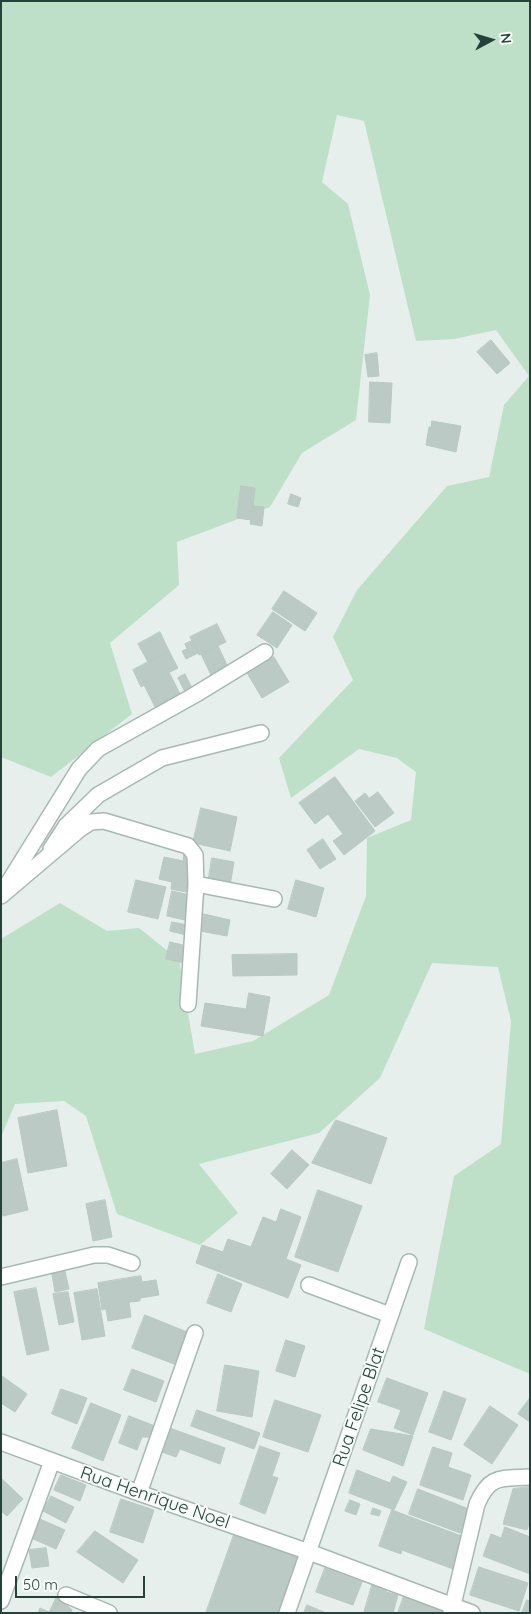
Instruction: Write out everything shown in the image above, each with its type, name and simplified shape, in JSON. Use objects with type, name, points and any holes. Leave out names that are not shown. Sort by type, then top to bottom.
[{"type":"street","points":[[1,895],[80,769],[98,749],[193,696],[265,652]]},
{"type":"street","points":[[44,861],[66,826],[98,794],[162,758],[260,733]]},
{"type":"street","points":[[1,895],[86,824],[98,820],[188,846],[195,855],[196,884],[188,1004]]},
{"type":"street","points":[[196,884],[274,899]]},
{"type":"street","points":[[1,1277],[94,1255],[108,1255],[132,1263]]},
{"type":"street","name":"Rua Felipe Blat","points":[[288,1613],[408,1262]]},
{"type":"street","points":[[309,1285],[390,1315]]},
{"type":"street","points":[[139,1493],[195,1333]]},
{"type":"street","name":"Rua Henrique Noel","points":[[1,1442],[139,1493],[309,1552]]},
{"type":"street","points":[[1,1601],[52,1461]]},
{"type":"street","points":[[452,1609],[477,1504],[481,1495],[490,1483],[496,1479],[530,1477]]},
{"type":"street","points":[[309,1552],[452,1609],[472,1613]]},
{"type":"street","points":[[66,1595],[109,1613]]},
{"type":"green space","points":[[1,1],[530,1],[530,1374],[424,1329],[454,1176],[501,1144],[511,1021],[498,967],[432,963],[380,1078],[319,1133],[199,1164],[238,1213],[200,1245],[117,1214],[86,1116],[64,1101],[15,1104],[1,1137],[1,939],[60,903],[107,931],[139,928],[179,960],[195,1054],[253,1041],[329,995],[366,896],[367,838],[411,820],[416,772],[397,758],[359,749],[291,798],[279,758],[353,680],[333,637],[357,590],[447,486],[489,477],[504,405],[529,376],[496,330],[454,339],[416,341],[364,121],[337,115],[322,182],[348,204],[370,295],[356,420],[302,453],[270,507],[177,542],[179,585],[110,643],[132,714],[51,777],[1,757]]},
{"type":"building","points":[[491,340],[510,363],[497,374],[477,352]]},
{"type":"building","points":[[377,353],[379,376],[368,377],[365,355]]},
{"type":"building","points":[[370,382],[392,383],[390,423],[369,422]]},
{"type":"building","points":[[432,421],[461,426],[456,452],[426,445]]},
{"type":"building","points":[[241,486],[255,488],[253,506],[264,507],[262,526],[250,524],[251,520],[237,518]]},
{"type":"building","points":[[291,494],[301,498],[298,507],[288,504]]},
{"type":"building","points":[[284,591],[317,613],[305,631],[272,609]]},
{"type":"building","points":[[273,612],[292,625],[277,648],[257,635]]},
{"type":"building","points":[[217,624],[226,642],[199,655],[190,637]]},
{"type":"building","points":[[160,632],[169,651],[148,662],[138,644]]},
{"type":"building","points":[[192,641],[198,653],[186,659],[182,651],[187,649],[185,644]]},
{"type":"building","points":[[218,646],[229,669],[212,677],[201,654]]},
{"type":"building","points":[[169,651],[178,668],[141,687],[133,670]]},
{"type":"building","points":[[274,657],[289,682],[262,698],[247,673]]},
{"type":"building","points":[[169,672],[180,694],[155,707],[144,685]]},
{"type":"building","points":[[185,674],[193,690],[186,694],[178,678]]},
{"type":"building","points":[[335,777],[375,831],[344,855],[333,841],[343,834],[328,814],[315,824],[299,803]]},
{"type":"building","points":[[378,792],[394,813],[375,827],[355,801],[365,793],[369,798]]},
{"type":"building","points":[[201,808],[237,817],[230,851],[193,843]]},
{"type":"building","points":[[323,839],[336,859],[320,869],[307,850]]},
{"type":"building","points":[[184,853],[194,855],[186,892],[171,889],[172,882],[159,879],[164,857],[183,861]]},
{"type":"building","points":[[212,858],[234,862],[230,886],[208,883]]},
{"type":"building","points":[[136,880],[166,887],[158,919],[128,912]]},
{"type":"building","points":[[296,880],[324,888],[316,917],[288,909]]},
{"type":"building","points":[[172,891],[190,895],[185,920],[167,916]]},
{"type":"building","points":[[204,914],[230,920],[227,936],[200,931]]},
{"type":"building","points":[[172,922],[188,925],[186,935],[170,931]]},
{"type":"building","points":[[170,942],[187,946],[184,963],[166,959]]},
{"type":"building","points":[[297,954],[297,975],[233,976],[232,955]]},
{"type":"building","points":[[249,993],[270,997],[263,1036],[201,1026],[205,1003],[246,1009]]},
{"type":"building","points":[[57,1110],[67,1166],[28,1173],[18,1118]]},
{"type":"building","points":[[336,1120],[387,1138],[371,1184],[312,1163]]},
{"type":"building","points":[[292,1150],[309,1165],[287,1189],[271,1174]]},
{"type":"building","points":[[17,1159],[28,1210],[3,1216],[1,1206],[1,1163]]},
{"type":"building","points":[[318,1190],[362,1206],[338,1272],[295,1257]]},
{"type":"building","points":[[105,1200],[112,1237],[93,1241],[86,1204]]},
{"type":"building","points":[[281,1209],[301,1217],[286,1259],[301,1265],[288,1298],[196,1263],[202,1245],[223,1252],[228,1239],[251,1247],[263,1217],[276,1222]]},
{"type":"building","points":[[64,1267],[69,1289],[55,1292],[51,1269]]},
{"type":"building","points":[[218,1274],[242,1284],[231,1312],[207,1303]]},
{"type":"building","points":[[141,1276],[142,1282],[156,1280],[159,1295],[140,1298],[140,1301],[129,1302],[131,1317],[108,1321],[106,1309],[102,1310],[98,1283]]},
{"type":"building","points":[[36,1288],[49,1350],[27,1355],[14,1292]]},
{"type":"building","points":[[97,1289],[105,1336],[82,1340],[74,1293]]},
{"type":"building","points":[[68,1292],[74,1322],[59,1325],[53,1294]]},
{"type":"building","points":[[145,1315],[187,1332],[174,1364],[132,1348]]},
{"type":"building","points":[[286,1340],[305,1346],[295,1377],[276,1371]]},
{"type":"building","points":[[225,1365],[259,1371],[252,1417],[217,1411]]},
{"type":"building","points":[[132,1369],[164,1381],[156,1402],[124,1390]]},
{"type":"building","points":[[2,1376],[27,1394],[15,1412],[1,1403]]},
{"type":"building","points":[[387,1378],[428,1393],[413,1435],[394,1428],[401,1410],[378,1402]]},
{"type":"building","points":[[61,1389],[87,1398],[77,1424],[52,1414]]},
{"type":"building","points":[[444,1391],[466,1399],[451,1440],[429,1432]]},
{"type":"building","points":[[530,1398],[530,1422],[518,1414]]},
{"type":"building","points":[[275,1400],[321,1415],[308,1452],[263,1437]]},
{"type":"building","points":[[91,1403],[121,1415],[103,1461],[72,1448]]},
{"type":"building","points":[[490,1406],[518,1425],[492,1464],[464,1445]]},
{"type":"building","points":[[197,1410],[260,1433],[254,1449],[191,1426]]},
{"type":"building","points":[[129,1416],[155,1426],[151,1437],[142,1437],[137,1450],[119,1443]]},
{"type":"building","points":[[167,1427],[225,1448],[220,1464],[180,1449],[176,1457],[159,1451]]},
{"type":"building","points":[[371,1429],[413,1436],[403,1466],[363,1450]]},
{"type":"building","points":[[260,1446],[280,1453],[272,1476],[278,1478],[265,1514],[240,1504]]},
{"type":"building","points":[[433,1447],[452,1453],[448,1467],[471,1475],[463,1500],[420,1485]]},
{"type":"building","points":[[357,1470],[390,1483],[393,1476],[407,1482],[394,1510],[349,1493]]},
{"type":"building","points":[[61,1475],[86,1485],[80,1501],[54,1490]]},
{"type":"building","points":[[1,1478],[23,1499],[7,1516],[1,1511]]},
{"type":"building","points":[[530,1487],[530,1521],[527,1530],[503,1524],[513,1489]]},
{"type":"building","points":[[418,1489],[469,1509],[460,1533],[409,1514]]},
{"type":"building","points":[[51,1496],[74,1507],[66,1523],[43,1511]]},
{"type":"building","points":[[121,1499],[154,1510],[143,1543],[110,1532]]},
{"type":"building","points":[[350,1500],[360,1504],[356,1515],[345,1511]]},
{"type":"building","points":[[373,1508],[381,1511],[379,1516],[371,1514]]},
{"type":"building","points":[[392,1510],[464,1537],[453,1569],[402,1550],[401,1554],[379,1546]]},
{"type":"building","points":[[40,1519],[65,1530],[56,1549],[31,1538]]},
{"type":"building","points":[[505,1527],[530,1537],[530,1574],[483,1556],[491,1534],[501,1538]]},
{"type":"building","points":[[95,1531],[138,1560],[123,1583],[77,1552]]},
{"type":"building","points":[[235,1532],[303,1557],[283,1613],[206,1613]]},
{"type":"building","points":[[46,1548],[49,1566],[32,1568],[29,1550]]},
{"type":"building","points":[[479,1567],[528,1583],[519,1611],[470,1595]]},
{"type":"building","points":[[325,1568],[362,1582],[353,1605],[316,1592]]},
{"type":"building","points":[[373,1582],[388,1586],[386,1592],[398,1595],[393,1613],[364,1613]]},
{"type":"building","points":[[405,1593],[450,1609],[448,1613],[398,1613]]},
{"type":"building","points":[[57,1596],[72,1610],[71,1613],[38,1613],[40,1608],[49,1612]]},
{"type":"building","points":[[527,1600],[530,1601],[530,1613],[522,1613]]},
{"type":"building","points":[[307,1605],[326,1613],[304,1613]]}]
